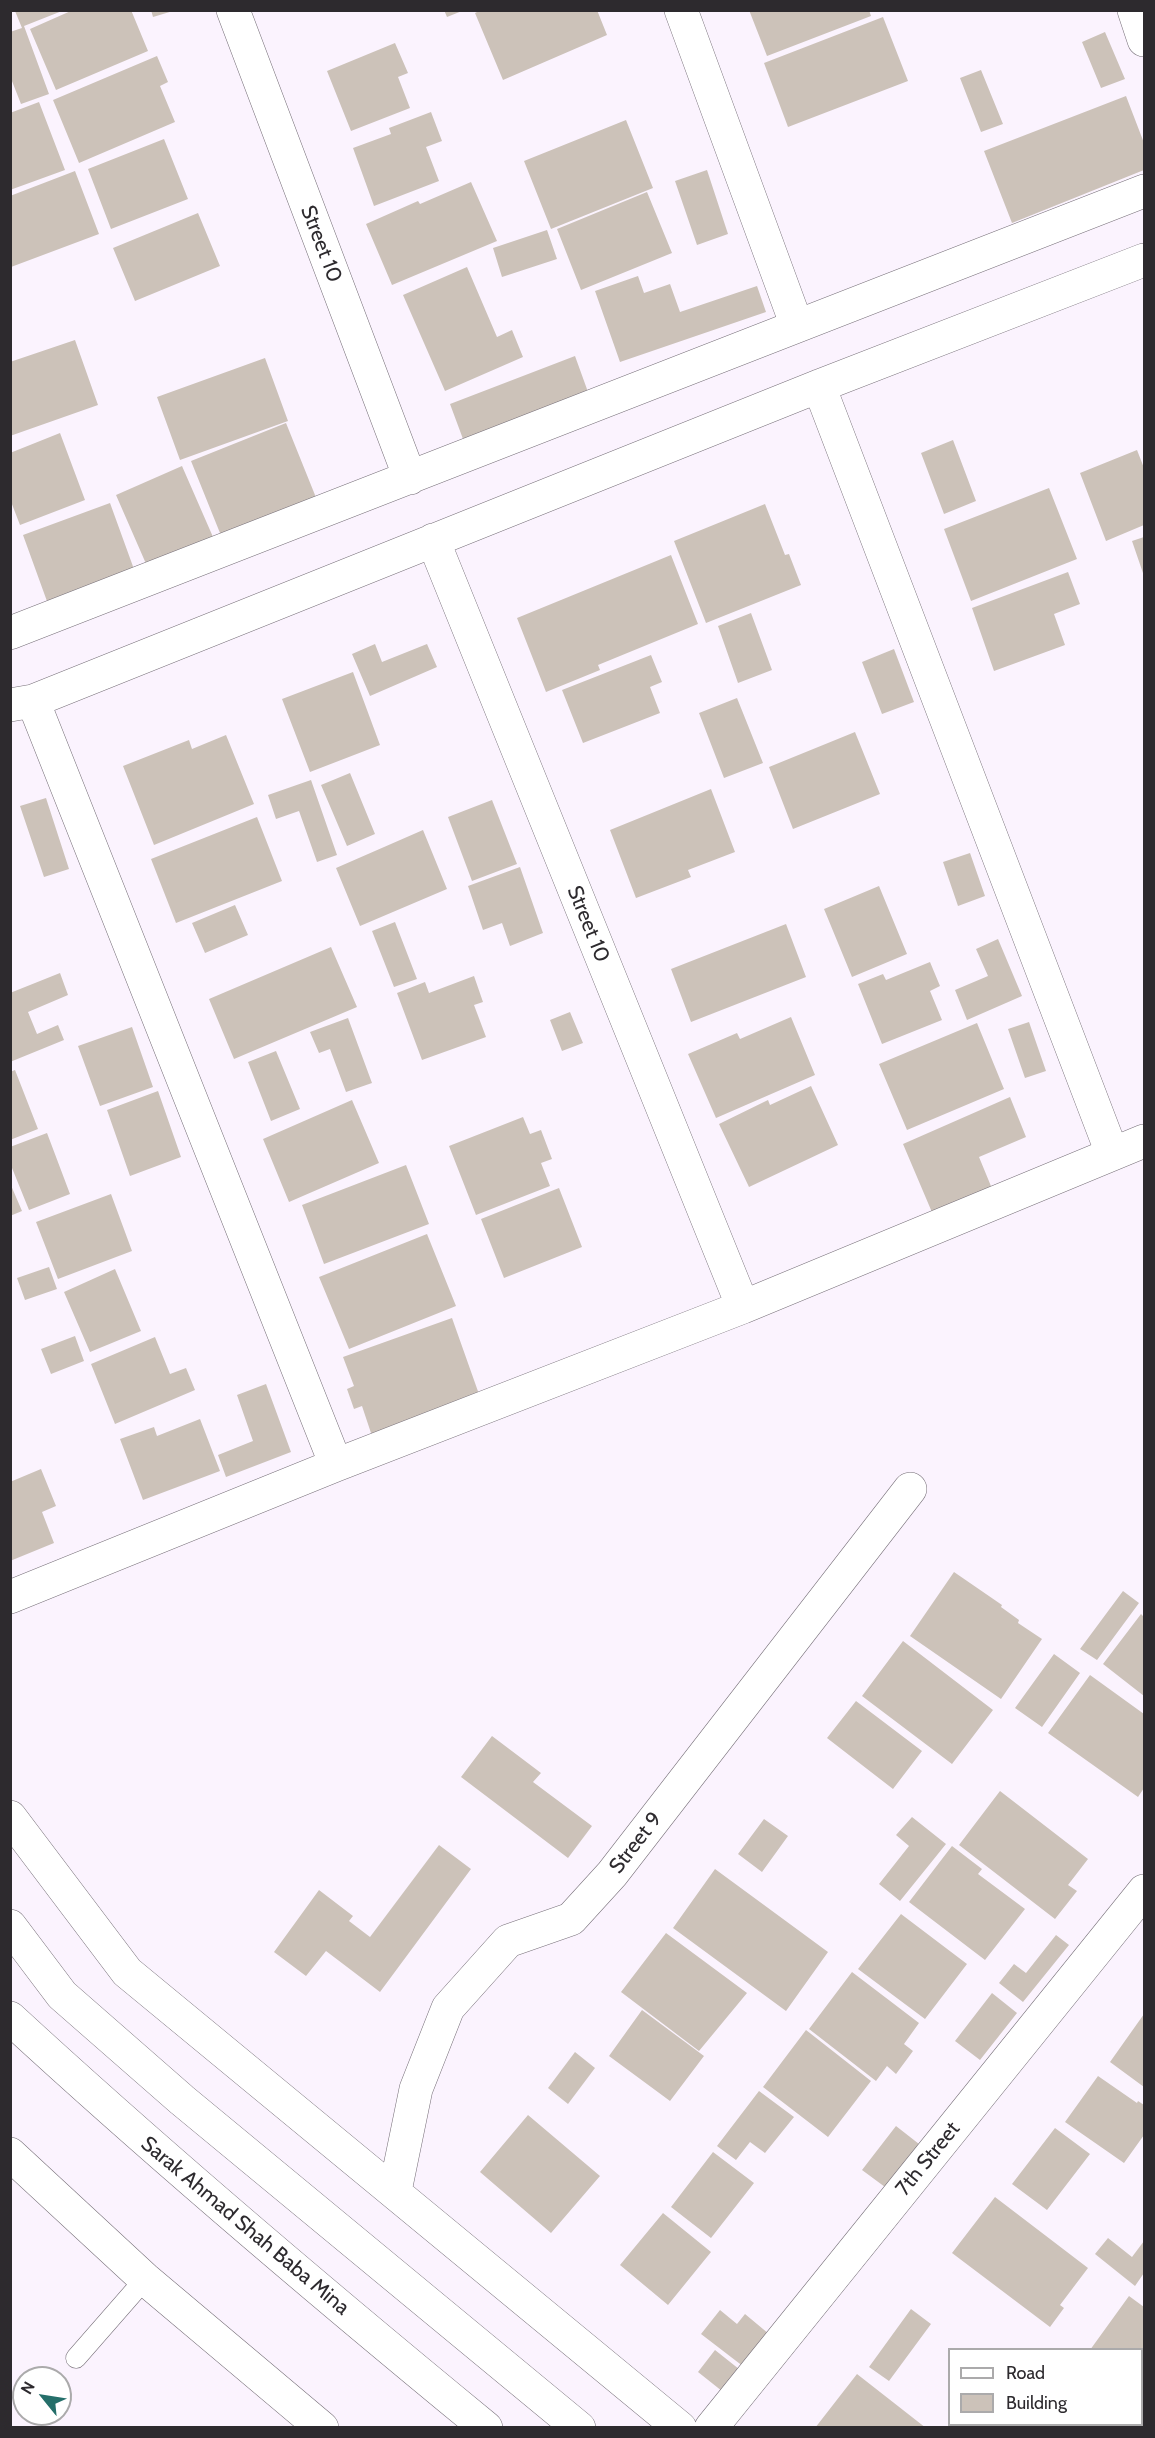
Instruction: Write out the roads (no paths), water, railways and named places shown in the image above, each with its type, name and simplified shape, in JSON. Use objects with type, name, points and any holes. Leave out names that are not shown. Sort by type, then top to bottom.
[{"type":"main road","name":"Street 10","points":[[233,10],[410,478]]},
{"type":"main road","points":[[681,10],[797,326]]},
{"type":"main road","points":[[1134,10],[1144,40]]},
{"type":"main road","points":[[10,633],[1144,191]]},
{"type":"main road","points":[[336,1466],[22,703],[819,386],[1144,260]]},
{"type":"main road","points":[[819,386],[1112,1153]]},
{"type":"main road","name":"Street 10","points":[[433,540],[743,1307]]},
{"type":"main road","points":[[10,1597],[336,1466],[743,1307],[1144,1141]]},
{"type":"main road","name":"Street 9","points":[[395,2191],[416,2089],[448,2008],[508,1941],[570,1919],[612,1874],[910,1489]]},
{"type":"main road","points":[[10,1817],[127,1972],[680,2427]]},
{"type":"main road","name":"7th Street","points":[[711,2427],[1144,1891]]},
{"type":"main road","points":[[10,1926],[62,1995],[182,2100],[579,2427]]},
{"type":"main road","name":"Sarak Ahmad Shah Baba Mina","points":[[10,2018],[123,2122],[332,2302],[486,2427]]},
{"type":"main road","points":[[10,2154],[145,2279],[322,2427]]},
{"type":"lane","points":[[76,2358],[145,2279]]}]
